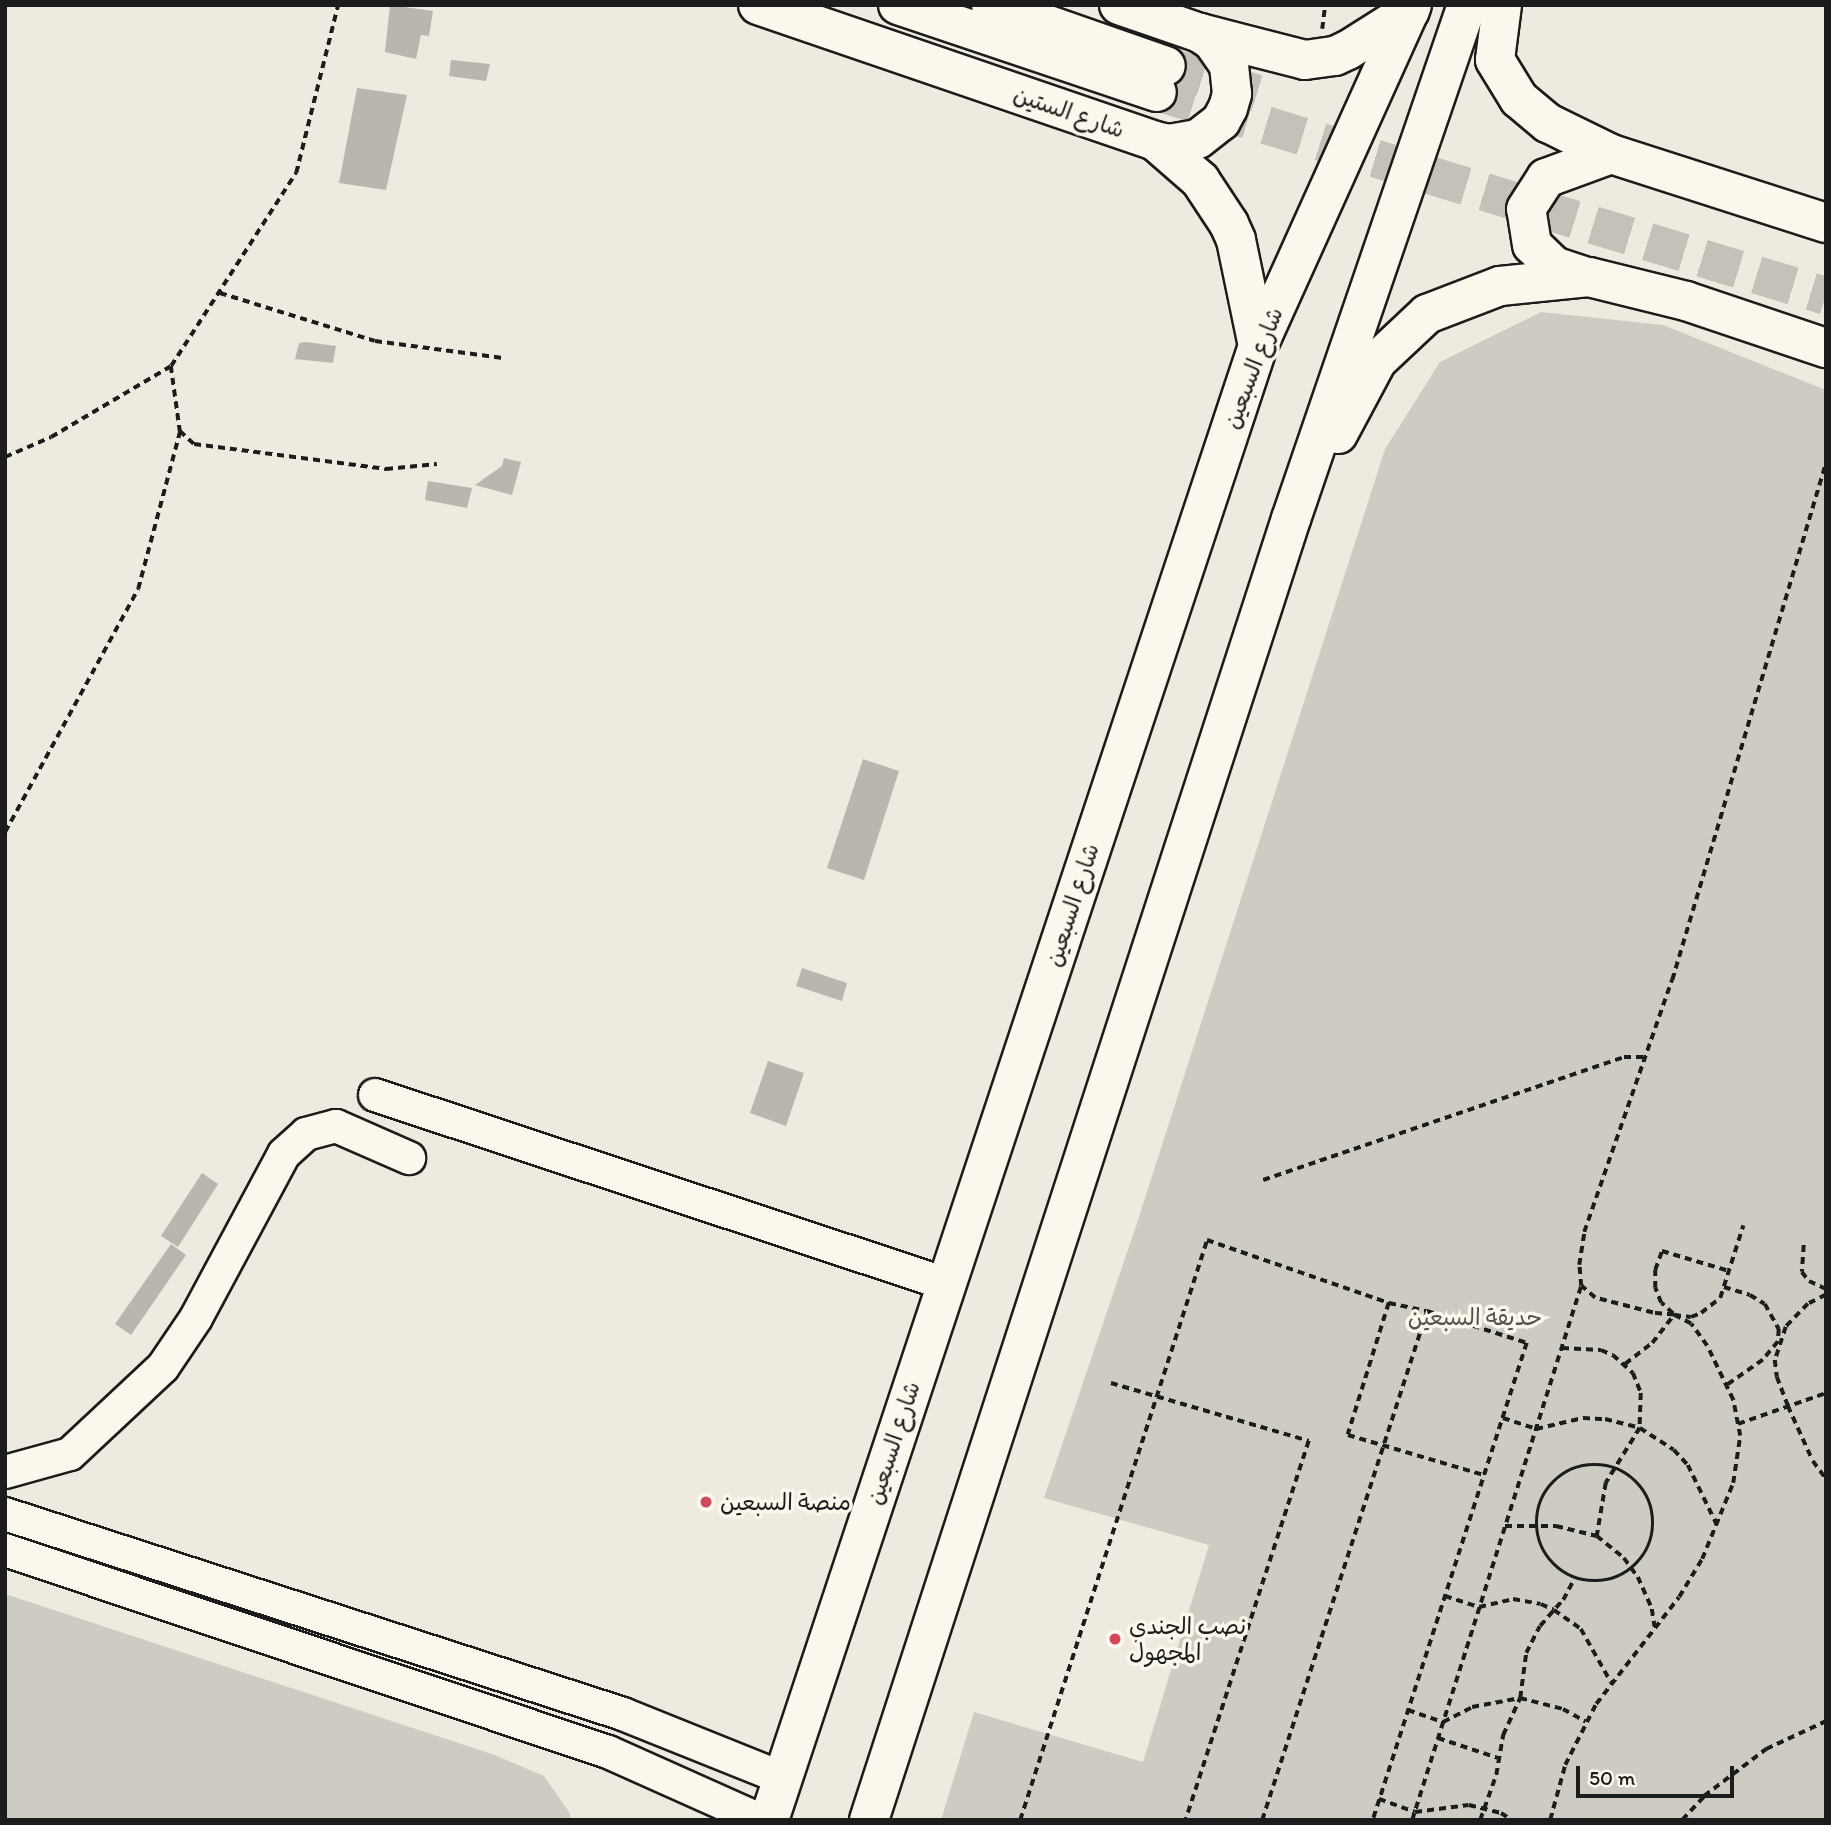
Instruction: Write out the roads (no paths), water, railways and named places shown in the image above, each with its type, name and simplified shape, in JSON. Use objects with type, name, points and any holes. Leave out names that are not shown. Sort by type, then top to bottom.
[{"type":"main road","name":"شارع الستين","points":[[758,5],[1155,141],[1200,180],[1222,208],[1236,240],[1258,346]]},
{"type":"main road","name":"شارع الستين","points":[[898,5],[1162,79],[991,5]]},
{"type":"main road","points":[[1119,5],[1200,33],[1290,58],[1319,59],[1348,50],[1411,8]]},
{"type":"main road","points":[[869,1820],[1359,312],[1467,5]]},
{"type":"main road","points":[[1502,5],[1495,60],[1519,99],[1548,123],[1611,153],[1826,223]]},
{"type":"main road","name":"شارع السبعين","points":[[769,1820],[1258,346],[1411,8]]},
{"type":"main road","points":[[1155,141],[1169,144],[1198,139],[1216,126],[1228,108],[1232,80],[1229,65],[1212,41],[1200,33]]},
{"type":"main road","points":[[1611,153],[1546,178],[1526,209],[1532,245],[1554,266],[1589,278],[1686,301],[1826,348]]},
{"type":"main road","points":[[1291,519],[1377,361],[1426,314],[1500,286],[1589,278]]},
{"type":"street","points":[[375,1095],[946,1283]]},
{"type":"street","points":[[5,1472],[70,1454],[163,1367],[196,1318],[284,1154],[306,1133],[336,1126],[409,1158]]},
{"type":"street","points":[[5,1514],[623,1714],[782,1778]]},
{"type":"street","points":[[5,1550],[608,1752],[760,1820]]},
{"type":"tunnel","points":[[1166,66],[1262,95]]},
{"type":"tunnel","points":[[1157,92],[1826,296]]},
{"type":"place","name":"منصة السبعين","points":[[706,1502]]},
{"type":"place","name":"نصب الجندي المجهول","points":[[1115,1639]]},
{"type":"park label","name":"حديقة السبعين","points":[[1475,1317]]}]
